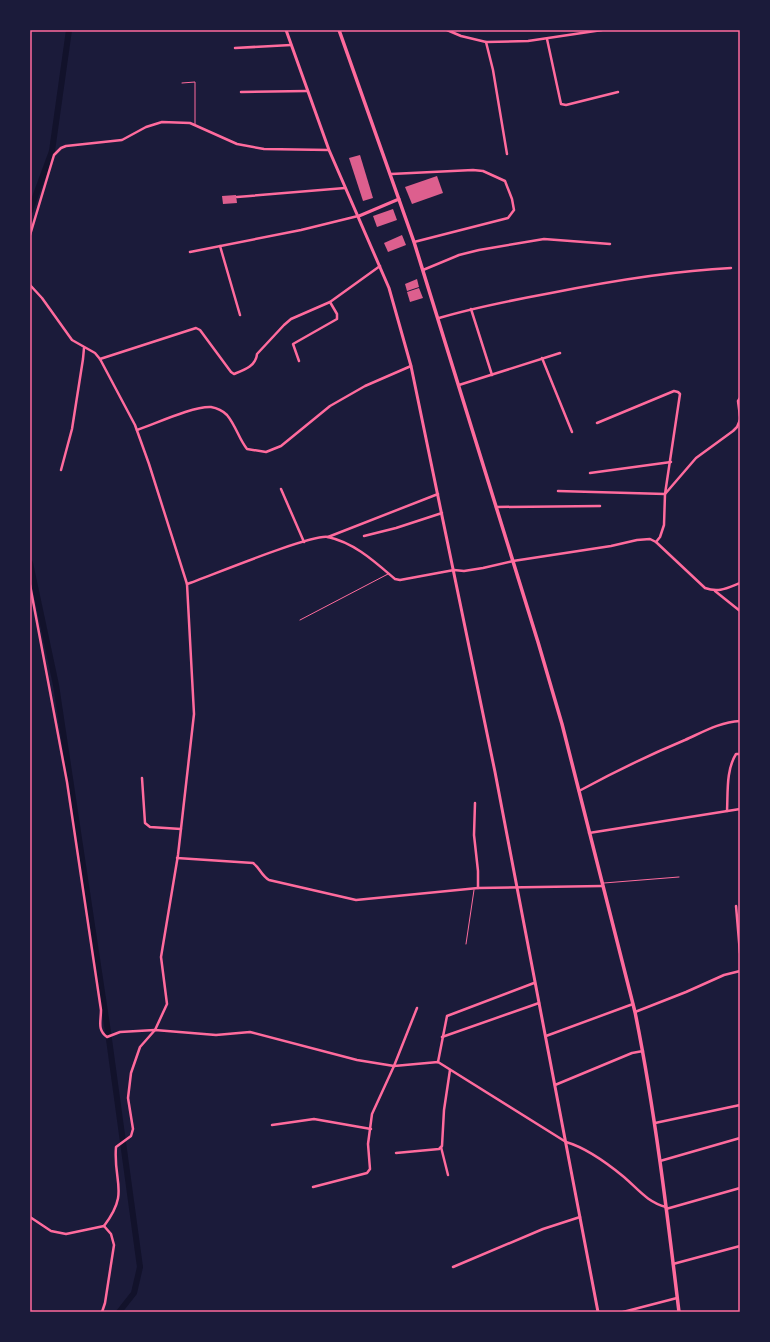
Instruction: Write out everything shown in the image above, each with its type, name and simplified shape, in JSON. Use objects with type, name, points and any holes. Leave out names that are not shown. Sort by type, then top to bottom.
[{"type":"main road","points":[[339,30],[391,174],[439,318],[562,724],[635,1012],[643,1051],[655,1124],[679,1312]]},
{"type":"street","points":[[286,30],[329,150],[389,288],[411,366],[495,772],[534,983],[546,1036],[554,1085],[598,1312]]},
{"type":"street","points":[[447,30],[461,36],[486,42],[547,38],[602,30]]},
{"type":"street","points":[[547,38],[561,104],[566,105],[618,92]]},
{"type":"street","points":[[486,42],[493,70],[507,154]]},
{"type":"street","points":[[235,48],[291,45]]},
{"type":"street","points":[[241,92],[307,91]]},
{"type":"street","points":[[30,235],[54,155],[61,148],[122,140],[146,127],[162,122],[195,125],[237,144],[264,149],[329,150]]},
{"type":"street","points":[[391,174],[473,170],[483,171],[505,181],[512,199],[514,210],[508,218],[414,242]]},
{"type":"street","points":[[237,197],[345,188]]},
{"type":"street","points":[[190,252],[359,216],[399,199]]},
{"type":"street","points":[[423,270],[466,253],[544,238],[610,244]]},
{"type":"street","points":[[220,246],[240,315]]},
{"type":"street","points":[[100,359],[196,328],[200,330],[234,374],[252,365],[257,359],[258,354],[288,322],[330,302],[380,266]]},
{"type":"street","points":[[439,318],[471,308],[627,279],[700,270],[731,268]]},
{"type":"street","points":[[30,285],[42,298],[72,340],[95,353],[100,359],[137,430],[188,584],[194,714],[181,829],[161,957],[167,1004],[155,1030],[140,1047],[132,1073],[128,1098],[133,1129],[128,1140],[116,1147],[120,1193],[115,1212],[104,1226],[66,1234],[52,1231],[30,1217]]},
{"type":"street","points":[[299,361],[293,344],[337,319],[337,314],[330,302]]},
{"type":"street","points":[[471,308],[492,375]]},
{"type":"street","points":[[61,470],[73,422],[84,359],[84,348]]},
{"type":"street","points":[[459,385],[560,353]]},
{"type":"street","points":[[542,358],[572,432]]},
{"type":"street","points":[[137,430],[199,408],[216,408],[226,414],[235,425],[239,439],[247,450],[266,452],[281,446],[330,406],[365,386],[411,366]]},
{"type":"street","points":[[597,423],[676,391],[680,394],[672,437],[671,462],[665,494],[664,525],[660,538],[656,542]]},
{"type":"street","points":[[740,398],[738,401],[740,416]]},
{"type":"street","points":[[665,494],[696,458],[733,431],[737,427],[740,420]]},
{"type":"street","points":[[590,473],[671,462]]},
{"type":"street","points":[[281,490],[304,542]]},
{"type":"street","points":[[558,491],[665,494]]},
{"type":"street","points":[[188,584],[304,542],[328,537],[438,494]]},
{"type":"street","points":[[496,507],[600,506]]},
{"type":"street","points":[[364,536],[396,528],[442,513]]},
{"type":"street","points":[[328,537],[368,555],[395,579],[400,580],[454,570],[464,571],[483,568],[513,561],[650,539],[656,542],[705,588],[714,591],[740,611]]},
{"type":"street","points":[[714,591],[740,582]]},
{"type":"street","points":[[30,585],[67,782],[101,1010],[100,1028],[102,1033],[107,1037],[120,1032],[155,1030],[216,1035],[250,1032],[357,1060],[394,1066],[438,1062],[566,1142],[581,1146],[623,1177],[654,1204],[666,1208],[740,1188]]},
{"type":"street","points":[[579,791],[637,760],[706,730],[731,722],[740,721]]},
{"type":"street","points":[[727,811],[729,774],[733,758],[736,754],[740,754]]},
{"type":"street","points":[[142,778],[145,823],[150,827],[181,829]]},
{"type":"street","points":[[475,803],[474,835],[478,871],[478,888]]},
{"type":"street","points":[[589,833],[740,809]]},
{"type":"street","points":[[177,858],[253,863],[258,866],[261,875],[268,880],[356,900],[478,888],[602,884]]},
{"type":"street","points":[[736,906],[740,954]]},
{"type":"street","points":[[635,1012],[724,975],[740,971]]},
{"type":"street","points":[[438,1062],[447,1016],[534,983]]},
{"type":"street","points":[[442,1037],[539,1002]]},
{"type":"street","points":[[546,1036],[633,1004]]},
{"type":"street","points":[[313,1187],[367,1173],[370,1169],[368,1144],[372,1114],[394,1066],[416,1008]]},
{"type":"street","points":[[554,1085],[632,1053],[643,1051]]},
{"type":"street","points":[[448,1175],[442,1147],[444,1110],[450,1070]]},
{"type":"street","points":[[655,1124],[740,1105]]},
{"type":"street","points":[[272,1125],[314,1119],[371,1129]]},
{"type":"street","points":[[660,1161],[740,1138]]},
{"type":"street","points":[[396,1153],[442,1147]]},
{"type":"street","points":[[453,1267],[543,1229],[580,1217]]},
{"type":"street","points":[[102,1312],[105,1303],[114,1245],[111,1234],[104,1226]]},
{"type":"street","points":[[673,1264],[740,1246]]},
{"type":"street","points":[[623,1312],[677,1298]]},
{"type":"lane","points":[[182,83],[195,82],[195,125]]},
{"type":"lane","points":[[300,620],[389,574]]},
{"type":"lane","points":[[602,884],[679,877]]},
{"type":"lane","points":[[466,944],[474,889]]},
{"type":"building","points":[[360,155],[373,198],[363,201],[349,158]]},
{"type":"building","points":[[437,176],[443,193],[412,204],[405,187]]},
{"type":"building","points":[[236,195],[237,203],[223,204],[222,196]]},
{"type":"building","points":[[393,209],[397,220],[377,227],[373,216]]},
{"type":"building","points":[[402,235],[406,245],[388,252],[384,243]]},
{"type":"building","points":[[417,279],[419,287],[407,291],[405,284]]},
{"type":"building","points":[[419,288],[423,298],[410,302],[407,292]]},
{"type":"waterway","points":[[30,211],[52,151],[69,30]]},
{"type":"waterway","points":[[30,563],[56,685],[108,1032],[140,1267],[134,1293],[119,1312]]}]
